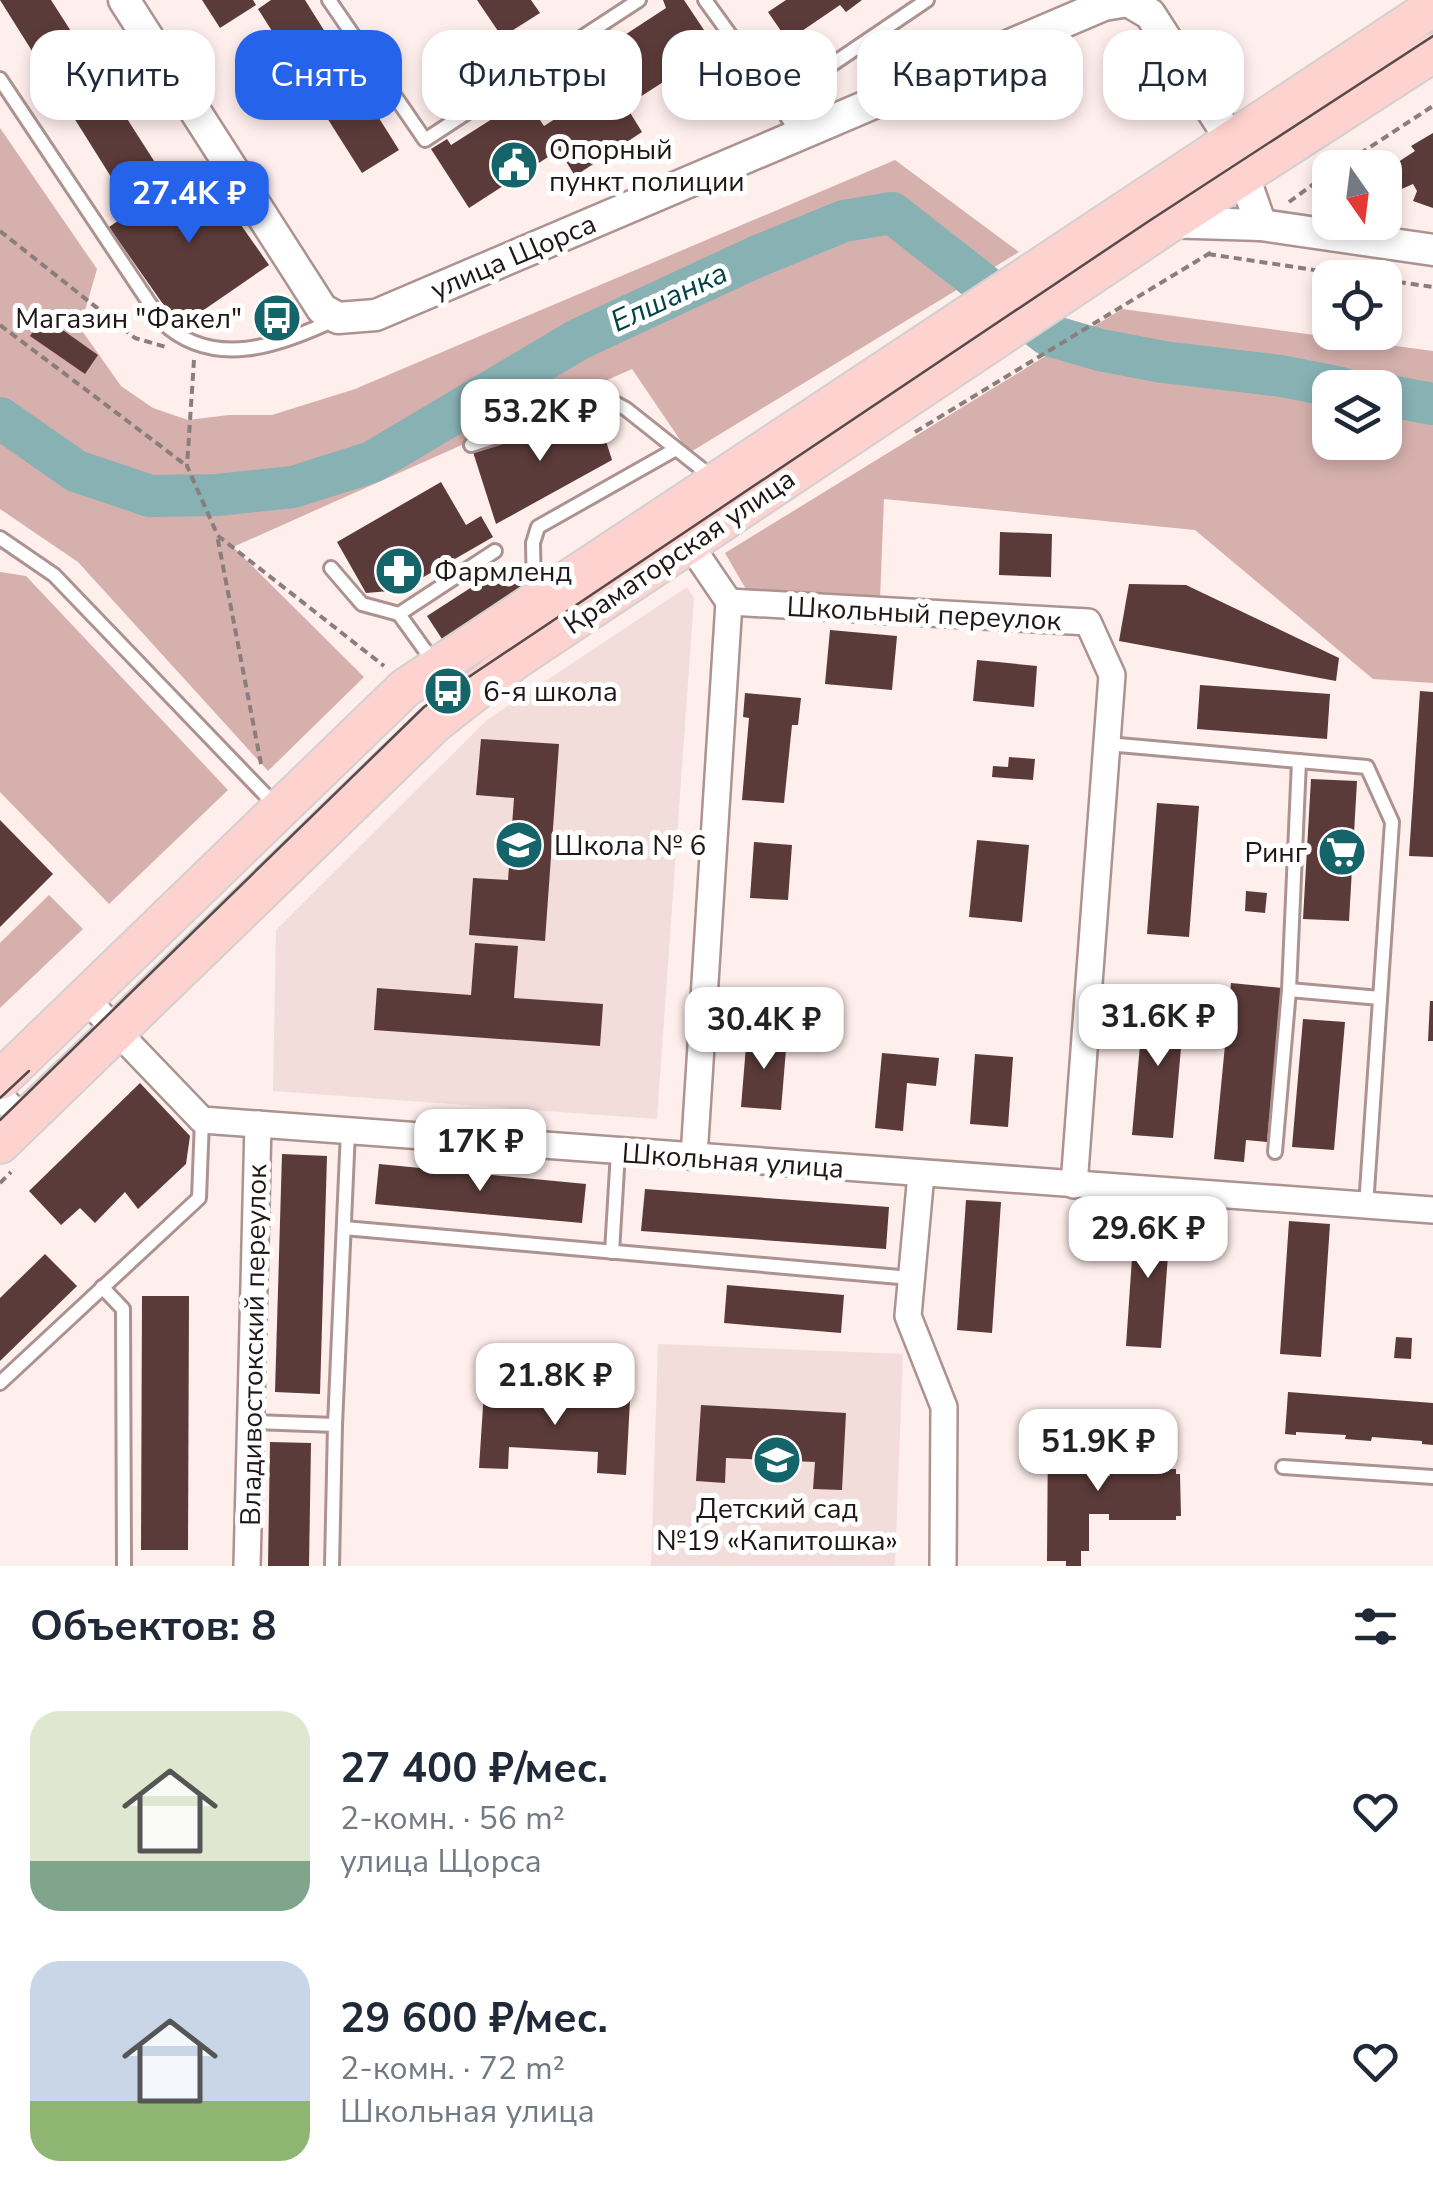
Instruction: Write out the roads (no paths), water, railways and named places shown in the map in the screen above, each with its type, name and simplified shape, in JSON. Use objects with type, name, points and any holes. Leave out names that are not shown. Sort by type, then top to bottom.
[{"type":"main road","name":"Краматорская улица","points":[[1057,278],[1115,220],[1231,140],[1429,18]]},
{"type":"main road","name":"Краматорская улица","points":[[8,1120],[116,1031],[434,724],[745,479],[1057,278],[1171,222],[1433,53]]},
{"type":"main road","name":"Краматорская улица","points":[[0,1080],[274,804],[405,688],[535,604],[679,530]]},
{"type":"street","points":[[124,0],[322,308],[338,318]]},
{"type":"street","name":"улица Щорса","points":[[338,318],[376,316],[1104,5],[1128,1],[1150,14],[1231,140],[1261,225]]},
{"type":"street","points":[[1115,220],[1261,225],[1433,250]]},
{"type":"street","points":[[679,530],[729,602],[694,1157]]},
{"type":"street","name":"Школьный переулок","points":[[729,602],[1088,622],[1112,675],[1074,1185]]},
{"type":"street","points":[[274,804],[313,841]]},
{"type":"street","points":[[85,998],[202,1120]]},
{"type":"street","name":"Школьная улица","points":[[202,1120],[1433,1210]]},
{"type":"street","name":"Владивостокский переулок","points":[[247,1566],[258,1124]]},
{"type":"street","points":[[921,1174],[908,1316],[944,1407],[942,1566]]},
{"type":"lane","points":[[330,0],[424,140],[639,0]]},
{"type":"lane","points":[[705,0],[727,30]]},
{"type":"lane","points":[[837,61],[927,0]]},
{"type":"lane","points":[[1,82],[162,322],[181,340],[206,349],[289,342],[338,318]]},
{"type":"lane","points":[[790,120],[798,134]]},
{"type":"lane","points":[[472,445],[613,402],[676,449],[745,479]]},
{"type":"lane","points":[[535,604],[532,543],[538,527],[676,449]]},
{"type":"lane","points":[[0,538],[54,574],[274,804]]},
{"type":"lane","points":[[399,614],[495,551]]},
{"type":"lane","points":[[331,568],[362,604],[399,614],[437,667]]},
{"type":"lane","points":[[1107,744],[1367,767],[1392,822],[1366,1206]]},
{"type":"lane","points":[[1274,1152],[1289,990],[1299,761]]},
{"type":"lane","points":[[1289,990],[1380,998]]},
{"type":"lane","points":[[0,1383],[199,1198],[202,1120]]},
{"type":"lane","points":[[332,1566],[348,1131]]},
{"type":"lane","points":[[612,1252],[618,1152]]},
{"type":"lane","points":[[344,1228],[911,1278]]},
{"type":"lane","points":[[102,1287],[123,1309],[124,1566]]},
{"type":"lane","points":[[251,1422],[335,1425]]},
{"type":"lane","points":[[1283,1467],[1433,1477]]},
{"type":"waterway","name":"Елшанка","points":[[0,418],[76,471],[150,496],[217,495],[293,487],[372,462],[579,339],[758,256],[844,221],[892,213],[1048,335],[1163,362],[1312,382]]},
{"type":"waterway","name":"Елшанка","points":[[1402,398],[1433,404]]},
{"type":"tram line","points":[[0,1120],[424,707],[1149,221],[1433,36]]},
{"type":"tram line","points":[[0,1098],[29,1071]]},
{"type":"place","name":"Опорный пункт полиции","points":[[514,165]]},
{"type":"place","name":"Магазин \"Факел\"","points":[[277,318]]},
{"type":"place","name":"Фармленд","points":[[399,571]]},
{"type":"place","name":"6-я школа","points":[[448,691]]},
{"type":"place","name":"Школа № 6","points":[[519,845]]},
{"type":"place","name":"Ринг","points":[[1342,852]]},
{"type":"place","name":"Детский сад №19 «Капитошка»","points":[[777,1460]]}]
